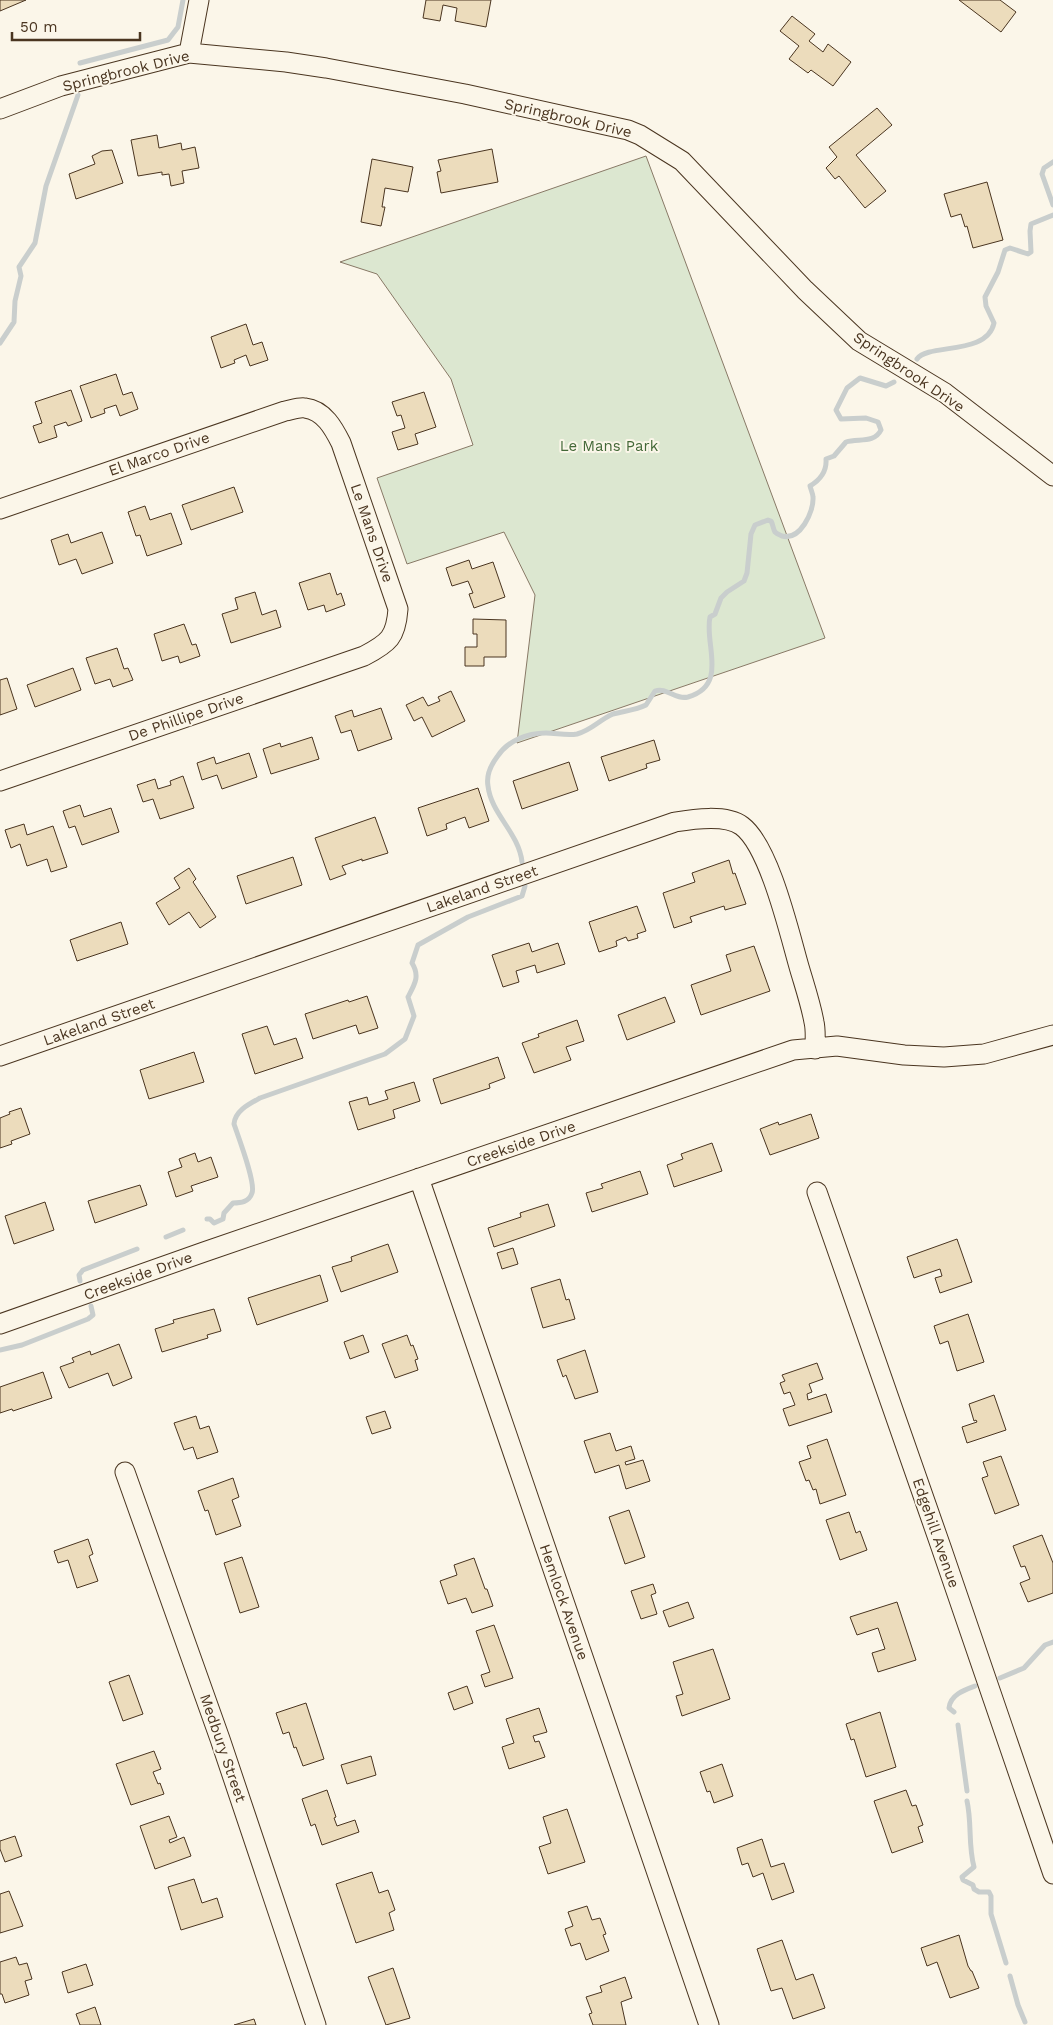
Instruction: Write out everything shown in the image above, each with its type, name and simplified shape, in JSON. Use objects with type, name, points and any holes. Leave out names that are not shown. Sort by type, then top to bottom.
[{"type":"street","points":[[189,53],[199,0]]},
{"type":"street","name":"Springbrook Drive","points":[[0,109],[61,86],[189,53],[286,62],[332,69],[465,94],[628,130],[640,135],[682,161],[805,290],[859,341],[945,393],[1053,476]]},
{"type":"street","name":"El Marco Drive","points":[[0,509],[285,411],[305,408],[319,413]]},
{"type":"street","name":"Le Mans Drive","points":[[319,413],[332,426],[342,443],[398,609],[397,627],[389,639],[372,652]]},
{"type":"street","name":"De Phillipe Drive","points":[[0,781],[372,652]]},
{"type":"street","name":"Lakeland Street","points":[[0,1056],[666,825],[703,818],[725,820],[742,826],[755,842],[779,895],[815,1023],[815,1048]]},
{"type":"street","name":"Creekside Drive","points":[[0,1324],[793,1050],[838,1046],[904,1055],[944,1057],[984,1054],[1053,1035]]},
{"type":"street","name":"Hemlock Avenue","points":[[419,1178],[709,2025]]},
{"type":"street","name":"Edgehill Avenue","points":[[817,1192],[1053,1874]]},
{"type":"street","name":"Medbury Street","points":[[125,1472],[220,1739],[316,2025]]},
{"type":"green space","name":"Le Mans Park","points":[[646,156],[825,638],[517,743],[535,595],[504,532],[407,564],[377,478],[473,445],[451,379],[377,274],[340,262]]},
{"type":"building","points":[[0,0],[26,0],[0,11]]},
{"type":"building","points":[[426,0],[491,0],[486,27],[455,21],[457,8],[443,5],[440,21],[423,18]]},
{"type":"building","points":[[959,0],[1000,0],[1016,12],[1001,32]]},
{"type":"building","points":[[792,16],[815,34],[809,41],[823,52],[828,44],[851,62],[833,86],[811,70],[808,73],[789,59],[799,46],[780,31]]},
{"type":"building","points":[[877,108],[892,125],[856,155],[886,191],[865,208],[839,176],[835,179],[826,168],[837,157],[829,147]]},
{"type":"building","points":[[157,135],[159,148],[181,143],[182,150],[195,147],[199,168],[182,171],[184,183],[171,186],[169,174],[162,175],[162,172],[138,176],[131,140]]},
{"type":"building","points":[[492,149],[498,182],[441,193],[437,172],[441,171],[438,160]]},
{"type":"building","points":[[112,150],[123,183],[76,199],[69,174],[95,164],[92,156],[102,151]]},
{"type":"building","points":[[372,159],[413,167],[408,192],[385,188],[382,207],[385,207],[381,226],[361,222]]},
{"type":"building","points":[[987,182],[1003,240],[973,248],[967,226],[965,227],[961,214],[951,217],[944,194]]},
{"type":"building","points":[[246,324],[253,345],[262,342],[268,360],[250,366],[246,355],[234,360],[235,363],[221,368],[211,337]]},
{"type":"building","points":[[116,374],[123,395],[132,392],[138,409],[120,416],[116,405],[104,409],[105,413],[91,418],[80,386]]},
{"type":"building","points":[[71,390],[82,421],[68,426],[66,422],[54,426],[57,437],[39,443],[33,426],[42,423],[35,402]]},
{"type":"building","points":[[424,392],[436,427],[415,434],[418,444],[398,450],[392,432],[405,428],[401,415],[397,416],[392,402]]},
{"type":"building","points":[[234,487],[243,512],[191,530],[182,505]]},
{"type":"building","points":[[145,506],[150,520],[171,513],[182,544],[147,556],[140,535],[136,536],[128,512]]},
{"type":"building","points":[[102,532],[113,563],[82,574],[76,559],[59,565],[51,540],[68,534],[71,543]]},
{"type":"building","points":[[469,560],[472,569],[493,562],[505,597],[474,608],[469,594],[473,593],[468,581],[452,586],[446,568]]},
{"type":"building","points":[[330,573],[337,595],[341,593],[345,605],[326,612],[324,605],[308,610],[299,583]]},
{"type":"building","points":[[255,592],[262,615],[276,610],[281,627],[231,643],[222,614],[238,609],[235,598]]},
{"type":"building","points":[[473,619],[506,620],[506,657],[484,657],[484,666],[465,666],[465,647],[477,647],[477,634],[473,634]]},
{"type":"building","points":[[184,624],[192,645],[196,644],[200,656],[180,663],[178,656],[162,661],[154,634]]},
{"type":"building","points":[[117,648],[124,669],[128,668],[133,680],[113,687],[110,679],[95,684],[86,658]]},
{"type":"building","points":[[73,668],[81,690],[35,707],[27,685]]},
{"type":"building","points":[[7,678],[17,709],[0,715],[0,680]]},
{"type":"building","points":[[451,691],[465,721],[432,737],[422,717],[414,721],[406,705],[423,697],[428,706],[440,701],[438,697]]},
{"type":"building","points":[[381,708],[392,739],[358,751],[351,730],[341,733],[335,716],[352,710],[354,717]]},
{"type":"building","points":[[312,737],[319,759],[271,774],[263,749],[280,743],[281,747]]},
{"type":"building","points":[[654,740],[660,760],[646,764],[647,768],[609,781],[601,757]]},
{"type":"building","points":[[249,753],[257,777],[222,789],[217,775],[202,780],[197,763],[214,757],[216,764]]},
{"type":"building","points":[[569,762],[578,790],[522,809],[513,781]]},
{"type":"building","points":[[183,776],[194,808],[160,819],[153,799],[143,802],[137,785],[155,779],[158,789],[171,785],[170,781]]},
{"type":"building","points":[[478,788],[489,821],[469,828],[465,817],[446,824],[447,829],[427,836],[418,808]]},
{"type":"building","points":[[80,805],[84,817],[111,808],[119,832],[82,845],[75,826],[69,828],[63,811]]},
{"type":"building","points":[[375,817],[388,853],[342,866],[346,874],[330,880],[315,838]]},
{"type":"building","points":[[24,824],[27,835],[53,826],[67,867],[51,872],[47,859],[27,866],[20,844],[11,848],[5,830]]},
{"type":"building","points":[[293,857],[302,885],[246,904],[237,876]]},
{"type":"building","points":[[729,860],[746,904],[725,910],[724,906],[690,917],[692,922],[674,928],[663,893],[695,882],[692,873]]},
{"type":"building","points":[[189,868],[196,879],[193,882],[216,917],[200,928],[189,912],[169,925],[156,903],[180,888],[174,878]]},
{"type":"building","points":[[637,906],[646,931],[637,934],[638,938],[628,941],[626,937],[616,941],[617,946],[599,952],[589,922]]},
{"type":"building","points":[[121,922],[128,944],[77,961],[70,940]]},
{"type":"building","points":[[529,943],[532,952],[558,943],[565,964],[537,973],[535,965],[516,971],[519,982],[503,987],[492,955]]},
{"type":"building","points":[[754,946],[770,991],[701,1015],[691,985],[731,971],[726,955]]},
{"type":"building","points":[[367,996],[378,1028],[359,1034],[356,1025],[313,1039],[305,1014]]},
{"type":"building","points":[[665,997],[675,1022],[627,1040],[618,1015]]},
{"type":"building","points":[[577,1020],[584,1041],[566,1047],[571,1060],[534,1073],[522,1043],[539,1037],[538,1034]]},
{"type":"building","points":[[267,1026],[274,1045],[296,1038],[303,1058],[255,1074],[242,1034]]},
{"type":"building","points":[[194,1052],[204,1082],[149,1099],[140,1070]]},
{"type":"building","points":[[498,1057],[505,1078],[489,1084],[490,1088],[441,1104],[433,1079]]},
{"type":"building","points":[[414,1082],[420,1101],[393,1110],[395,1118],[358,1130],[349,1102],[367,1097],[369,1105],[388,1099],[385,1091]]},
{"type":"building","points":[[21,1108],[30,1134],[11,1141],[12,1144],[0,1148],[0,1118],[10,1114],[9,1112]]},
{"type":"building","points":[[811,1114],[819,1138],[770,1155],[760,1129],[778,1122],[779,1125]]},
{"type":"building","points":[[712,1143],[722,1171],[674,1187],[667,1165],[683,1159],[681,1154]]},
{"type":"building","points":[[195,1153],[198,1162],[211,1157],[218,1177],[191,1186],[193,1191],[176,1197],[168,1172],[182,1167],[179,1159]]},
{"type":"building","points":[[640,1171],[648,1194],[592,1212],[586,1193],[603,1188],[601,1184]]},
{"type":"building","points":[[140,1185],[147,1205],[95,1223],[88,1201]]},
{"type":"building","points":[[45,1202],[54,1230],[14,1244],[5,1216]]},
{"type":"building","points":[[548,1204],[555,1226],[494,1247],[488,1228],[521,1217],[520,1213]]},
{"type":"building","points":[[957,1239],[972,1282],[940,1293],[935,1278],[942,1276],[940,1269],[914,1278],[907,1257]]},
{"type":"building","points":[[388,1244],[398,1272],[341,1292],[332,1267],[352,1261],[351,1257]]},
{"type":"building","points":[[513,1248],[518,1264],[502,1269],[497,1253]]},
{"type":"building","points":[[320,1275],[328,1301],[257,1325],[248,1298]]},
{"type":"building","points":[[560,1279],[566,1300],[569,1299],[575,1319],[543,1328],[531,1288]]},
{"type":"building","points":[[214,1309],[221,1331],[207,1335],[208,1338],[162,1352],[155,1329],[174,1323],[173,1320]]},
{"type":"building","points":[[968,1314],[984,1362],[957,1371],[948,1341],[940,1344],[934,1326]]},
{"type":"building","points":[[363,1335],[369,1352],[350,1359],[344,1342]]},
{"type":"building","points":[[407,1335],[418,1359],[415,1360],[418,1370],[395,1378],[382,1344]]},
{"type":"building","points":[[119,1344],[132,1378],[113,1386],[108,1373],[69,1388],[60,1367],[74,1362],[72,1358],[90,1351],[91,1355]]},
{"type":"building","points":[[585,1350],[598,1392],[575,1399],[566,1375],[563,1377],[557,1360]]},
{"type":"building","points":[[817,1363],[823,1379],[809,1384],[812,1392],[807,1394],[808,1400],[826,1394],[832,1412],[789,1426],[783,1409],[795,1405],[790,1392],[784,1394],[780,1383],[785,1381],[782,1375]]},
{"type":"building","points":[[43,1372],[52,1398],[13,1411],[12,1409],[0,1413],[0,1387]]},
{"type":"building","points":[[994,1395],[1006,1430],[967,1443],[962,1427],[977,1422],[976,1420],[974,1421],[969,1404]]},
{"type":"building","points":[[385,1411],[391,1428],[372,1434],[366,1417]]},
{"type":"building","points":[[196,1416],[200,1429],[209,1426],[218,1452],[197,1459],[193,1447],[184,1450],[174,1423]]},
{"type":"building","points":[[610,1433],[616,1451],[631,1446],[635,1459],[625,1462],[626,1465],[643,1460],[650,1481],[626,1489],[619,1465],[595,1473],[584,1441]]},
{"type":"building","points":[[827,1439],[846,1495],[820,1504],[816,1489],[813,1490],[809,1480],[806,1481],[799,1462],[811,1458],[807,1446]]},
{"type":"building","points":[[1001,1456],[1019,1505],[995,1514],[982,1478],[988,1476],[983,1462]]},
{"type":"building","points":[[233,1478],[239,1497],[232,1500],[241,1526],[216,1535],[208,1510],[205,1511],[198,1491]]},
{"type":"building","points":[[629,1510],[645,1557],[625,1564],[609,1517]]},
{"type":"building","points":[[849,1512],[856,1533],[860,1531],[867,1550],[840,1560],[826,1520]]},
{"type":"building","points":[[1042,1535],[1053,1563],[1053,1593],[1028,1602],[1020,1583],[1030,1579],[1025,1566],[1021,1567],[1013,1546]]},
{"type":"building","points":[[88,1539],[93,1554],[89,1556],[98,1581],[77,1588],[68,1560],[58,1563],[54,1551]]},
{"type":"building","points":[[242,1557],[259,1607],[240,1613],[224,1563]]},
{"type":"building","points":[[474,1558],[493,1606],[472,1613],[466,1598],[448,1604],[440,1581],[457,1575],[454,1565]]},
{"type":"building","points":[[653,1584],[656,1593],[651,1595],[657,1614],[641,1619],[631,1591]]},
{"type":"building","points":[[688,1602],[694,1618],[669,1627],[663,1611]]},
{"type":"building","points":[[897,1602],[916,1660],[878,1672],[872,1653],[885,1649],[878,1628],[857,1635],[850,1617]]},
{"type":"building","points":[[494,1625],[513,1678],[485,1687],[481,1675],[490,1672],[476,1631]]},
{"type":"building","points":[[713,1649],[730,1699],[682,1716],[676,1696],[683,1694],[673,1662]]},
{"type":"building","points":[[129,1675],[143,1714],[123,1721],[109,1682]]},
{"type":"building","points":[[467,1686],[473,1703],[454,1710],[448,1693]]},
{"type":"building","points":[[306,1703],[324,1759],[303,1766],[289,1732],[283,1734],[276,1713]]},
{"type":"building","points":[[539,1708],[547,1732],[533,1736],[535,1742],[539,1741],[545,1757],[509,1769],[502,1747],[514,1743],[506,1719]]},
{"type":"building","points":[[880,1712],[896,1767],[866,1777],[854,1739],[851,1740],[846,1724]]},
{"type":"building","points":[[154,1751],[161,1769],[153,1772],[164,1794],[131,1805],[116,1764]]},
{"type":"building","points":[[371,1756],[376,1775],[347,1784],[341,1765]]},
{"type":"building","points":[[722,1764],[733,1796],[714,1803],[710,1791],[707,1792],[700,1772]]},
{"type":"building","points":[[327,1790],[337,1826],[355,1820],[359,1832],[322,1845],[315,1824],[311,1826],[302,1799]]},
{"type":"building","points":[[906,1790],[912,1806],[916,1805],[923,1825],[918,1827],[923,1842],[892,1853],[874,1801]]},
{"type":"building","points":[[567,1809],[585,1862],[548,1874],[539,1847],[551,1843],[543,1817]]},
{"type":"building","points":[[169,1816],[177,1837],[169,1840],[170,1843],[184,1837],[191,1856],[155,1869],[140,1826]]},
{"type":"building","points":[[15,1836],[22,1856],[5,1862],[0,1849],[0,1841]]},
{"type":"building","points":[[762,1839],[771,1867],[784,1863],[794,1892],[772,1900],[763,1873],[753,1877],[748,1863],[742,1865],[737,1848]]},
{"type":"building","points":[[372,1872],[379,1893],[388,1890],[395,1910],[389,1913],[394,1930],[356,1943],[336,1884]]},
{"type":"building","points":[[194,1879],[202,1903],[217,1898],[223,1917],[181,1930],[168,1887]]},
{"type":"building","points":[[9,1891],[23,1926],[0,1933],[0,1894]]},
{"type":"building","points":[[587,1906],[592,1920],[600,1918],[606,1934],[603,1935],[609,1951],[586,1960],[580,1943],[571,1946],[565,1929],[573,1926],[568,1912]]},
{"type":"building","points":[[959,1935],[968,1966],[979,1988],[950,1998],[937,1962],[927,1966],[921,1948]]},
{"type":"building","points":[[782,1940],[796,1980],[813,1974],[825,2008],[793,2019],[782,1988],[771,1991],[757,1949]]},
{"type":"building","points":[[16,1957],[19,1965],[27,1963],[32,1979],[25,1981],[29,1995],[5,2003],[2,1994],[0,1994],[0,1962]]},
{"type":"building","points":[[86,1964],[93,1985],[68,1993],[62,1972]]},
{"type":"building","points":[[393,1968],[410,2018],[386,2025],[368,1977]]},
{"type":"building","points":[[625,1977],[632,1998],[621,2002],[626,2025],[593,2025],[589,2014],[592,2013],[586,1997],[602,1992],[600,1986]]},
{"type":"building","points":[[95,2007],[101,2025],[80,2025],[76,2014]]},
{"type":"building","points":[[254,2019],[256,2025],[234,2025]]},
{"type":"waterway","points":[[80,63],[168,40],[178,27],[183,0]]},
{"type":"waterway","points":[[0,343],[14,322],[15,301],[21,276],[19,267],[35,243],[46,186],[78,95]]},
{"type":"waterway","points":[[1053,162],[1044,168],[1042,174],[1053,205]]},
{"type":"waterway","points":[[917,359],[923,354],[933,351],[969,345],[981,340],[989,333],[994,323],[986,306],[985,297],[998,272],[1005,250],[1010,248],[1028,254],[1031,252],[1031,224],[1053,215]]},
{"type":"waterway","points":[[522,862],[516,842],[494,806],[488,786],[490,770],[501,751],[512,742],[532,734],[577,734],[613,714],[646,705],[655,691],[659,690],[679,697],[688,697],[700,691],[708,683],[711,674],[710,617],[715,614],[721,598],[744,581],[747,573],[751,534],[755,525],[768,520],[771,521],[775,532],[782,536],[789,536],[800,530],[805,524],[813,503],[810,486],[822,475],[826,459],[834,456],[846,442],[870,439],[881,430],[878,422],[866,418],[841,419],[836,410],[847,388],[860,378],[886,386],[894,382]]},
{"type":"waterway","points":[[207,1219],[214,1223],[223,1219],[224,1213],[233,1203],[247,1200],[252,1193],[253,1188],[249,1170],[234,1124],[237,1115],[247,1105],[260,1098],[385,1054],[405,1039],[414,1016],[408,997],[416,980],[416,972],[412,963],[418,945],[468,917],[522,896],[525,886]]},
{"type":"waterway","points":[[166,1237],[183,1230]]},
{"type":"waterway","points":[[80,1281],[79,1275],[83,1270],[137,1249]]},
{"type":"waterway","points":[[0,1350],[22,1345],[88,1319],[93,1315],[91,1306]]},
{"type":"waterway","points":[[1000,1678],[1024,1668],[1045,1645],[1053,1642]]},
{"type":"waterway","points":[[954,1712],[949,1708],[955,1696],[975,1686]]},
{"type":"waterway","points":[[958,1725],[967,1791]]},
{"type":"waterway","points":[[967,1801],[974,1867],[962,1877],[963,1880],[973,1885],[974,1889],[979,1892],[989,1892],[991,1896],[991,1914],[1006,1963]]},
{"type":"waterway","points":[[1010,1976],[1025,2022]]}]
